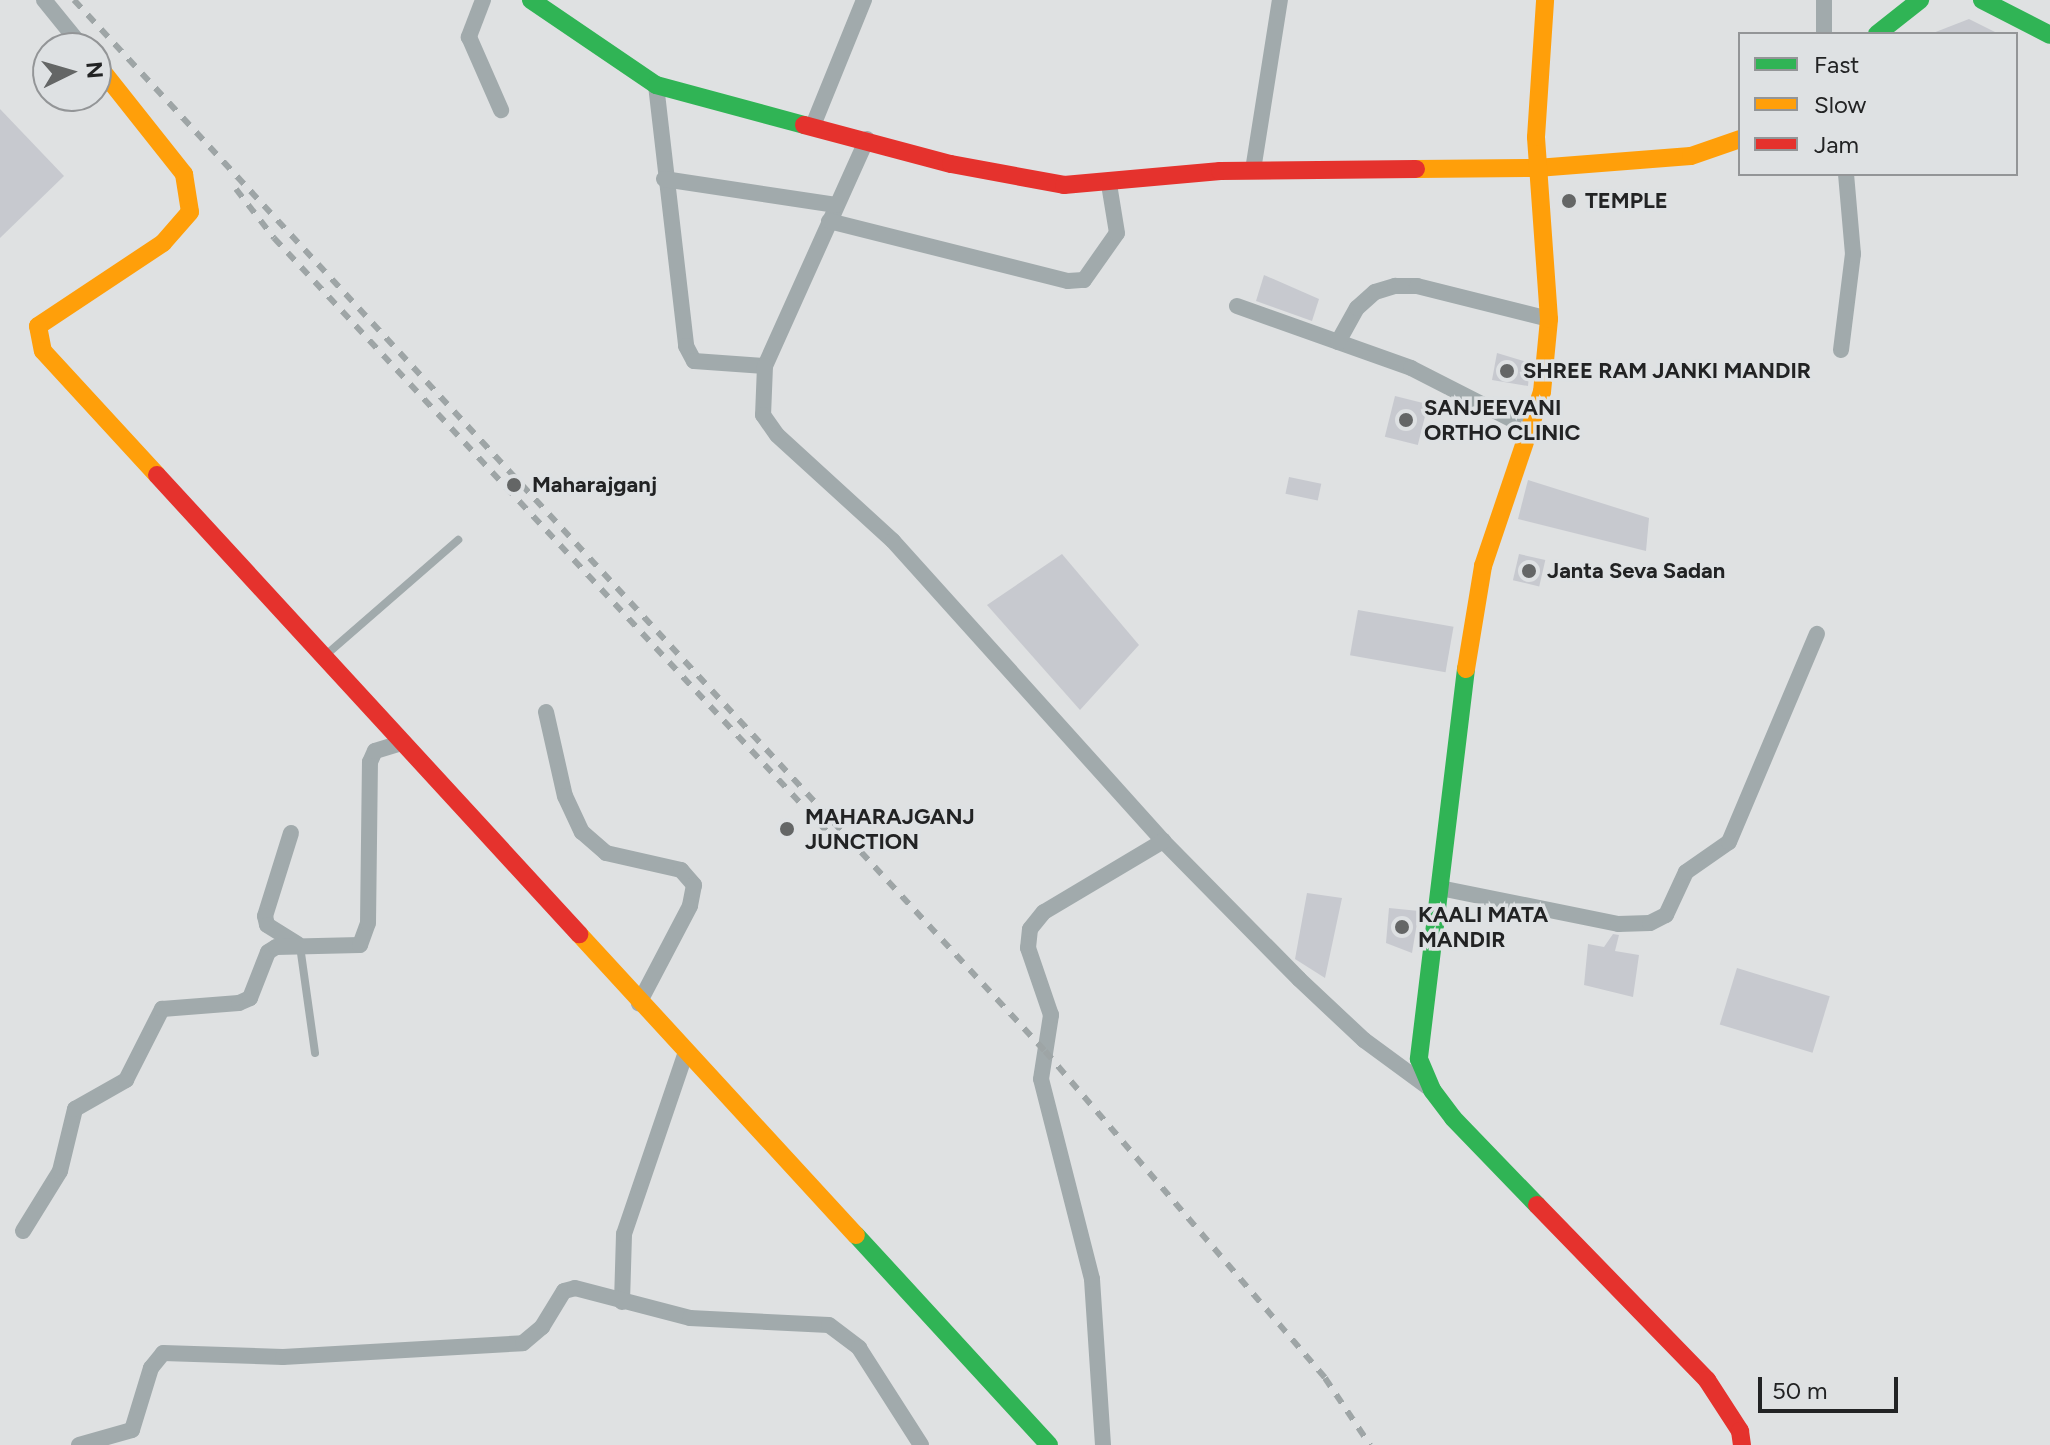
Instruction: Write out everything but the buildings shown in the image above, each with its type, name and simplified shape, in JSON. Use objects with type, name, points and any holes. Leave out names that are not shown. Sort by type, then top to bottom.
[{"type":"street","points":[[44,0],[70,32]]},
{"type":"street","points":[[483,0],[469,37],[501,110]]},
{"type":"street","points":[[531,0],[656,85],[814,123],[980,171],[1064,185],[1109,184],[1253,170],[1537,168],[1691,156],[1738,140]]},
{"type":"street","points":[[814,123],[864,0]]},
{"type":"street","points":[[1253,170],[1280,0]]},
{"type":"street","points":[[1432,1090],[1419,1059],[1419,1028],[1440,888],[1472,620],[1483,566],[1542,392],[1549,319],[1537,168],[1545,0]]},
{"type":"street","points":[[1824,0],[1824,32]]},
{"type":"street","points":[[1880,32],[1920,0]]},
{"type":"street","points":[[1982,0],[2050,35]]},
{"type":"street","points":[[112,83],[184,174],[190,212],[163,243],[46,316],[38,326],[38,339],[77,394],[326,654],[685,1055],[1049,1445]]},
{"type":"street","points":[[656,85],[664,179],[686,346],[694,361],[765,366]]},
{"type":"street","points":[[867,139],[765,366],[763,415],[777,435],[893,541],[1163,841],[1332,1012],[1432,1090],[1707,1380],[1740,1431],[1742,1445]]},
{"type":"street","points":[[1841,350],[1853,254],[1846,176]]},
{"type":"street","points":[[664,179],[836,205]]},
{"type":"street","points":[[829,221],[1068,281],[1084,280],[1117,233],[1109,184]]},
{"type":"street","points":[[1338,342],[1357,308],[1375,292],[1395,286],[1417,286],[1549,319]]},
{"type":"street","points":[[1237,306],[1449,384],[1530,429]]},
{"type":"street","points":[[1440,888],[1634,926],[1666,915],[1686,872],[1729,842],[1817,634]]},
{"type":"street","points":[[546,712],[565,796],[582,832],[606,853],[681,870],[694,885],[690,906],[639,1003]]},
{"type":"street","points":[[23,1231],[60,1171],[75,1109],[126,1080],[162,1009],[239,1003],[256,990],[268,952],[300,945],[350,948],[367,935],[370,762],[375,751],[404,742]]},
{"type":"street","points":[[291,833],[265,916],[267,925],[300,945]]},
{"type":"street","points":[[1103,1445],[1092,1279],[1041,1079],[1051,1015],[1028,948],[1030,929],[1044,912],[1163,841]]},
{"type":"street","points":[[622,1302],[624,1234],[685,1055]]},
{"type":"street","points":[[79,1445],[132,1430],[151,1368],[163,1353],[283,1357],[506,1345],[534,1336],[564,1291],[575,1288],[690,1318],[829,1325],[859,1348],[921,1445]]},
{"type":"lane","points":[[326,654],[458,540]]},
{"type":"lane","points":[[300,945],[315,1053]]},
{"type":"railway","points":[[74,0],[1045,1051],[1325,1378],[1370,1445]]},
{"type":"railway","points":[[236,189],[274,238],[845,851]]},
{"type":"traffic: fast","points":[[531,0],[656,85],[804,125]]},
{"type":"traffic: fast","points":[[1880,32],[1920,0]]},
{"type":"traffic: fast","points":[[1982,0],[2050,35]]},
{"type":"traffic: fast","points":[[1466,669],[1419,1059],[1432,1090],[1453,1118],[1537,1205]]},
{"type":"traffic: fast","points":[[856,1235],[1049,1445]]},
{"type":"traffic: slow","points":[[1466,669],[1483,566],[1542,392],[1549,319],[1536,137],[1545,0]]},
{"type":"traffic: slow","points":[[112,83],[184,174],[190,212],[163,243],[38,326],[43,351],[157,475]]},
{"type":"traffic: slow","points":[[1416,169],[1537,168],[1691,156],[1738,140]]},
{"type":"traffic: slow","points":[[579,934],[856,1235]]},
{"type":"traffic: jam","points":[[804,125],[951,164],[1064,185],[1220,171],[1416,169]]},
{"type":"traffic: jam","points":[[157,475],[579,934]]},
{"type":"traffic: jam","points":[[1537,1205],[1707,1380],[1740,1431],[1742,1445]]},
{"type":"place","name":"TEMPLE","points":[[1569,201]]},
{"type":"place","name":"SHREE RAM JANKI MANDIR","points":[[1507,371]]},
{"type":"place","name":"SANJEEVANI ORTHO CLINIC","points":[[1406,420]]},
{"type":"place","name":"Maharajganj","points":[[514,485]]},
{"type":"place","name":"Janta Seva Sadan","points":[[1529,571]]},
{"type":"place","name":"MAHARAJGANJ JUNCTION","points":[[787,829]]},
{"type":"place","name":"KAALI MATA MANDIR","points":[[1402,927]]}]
